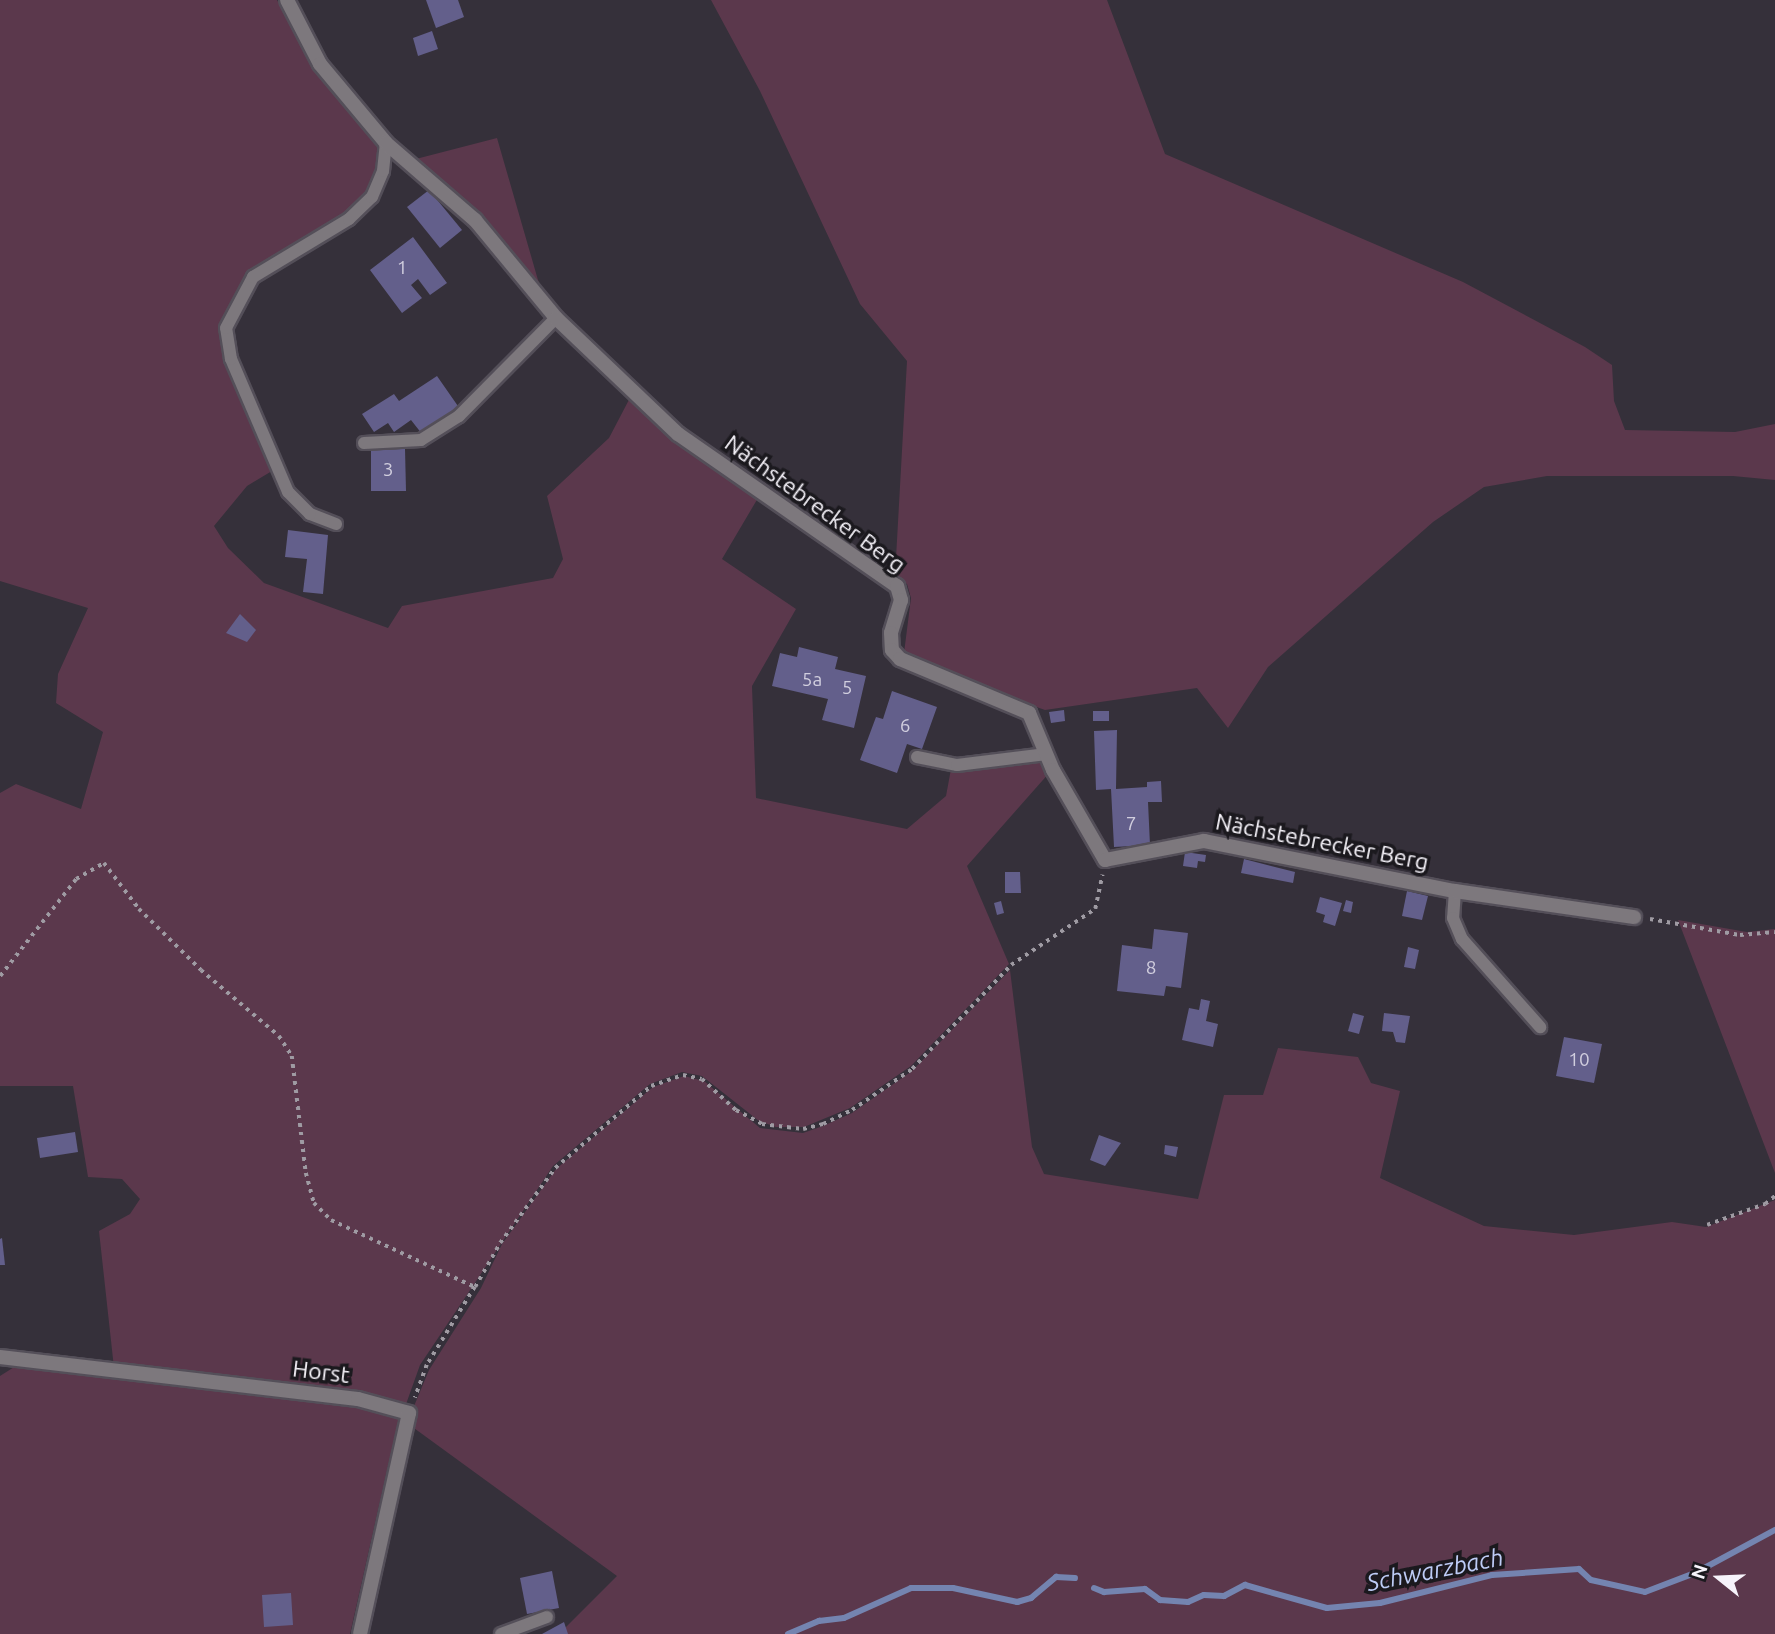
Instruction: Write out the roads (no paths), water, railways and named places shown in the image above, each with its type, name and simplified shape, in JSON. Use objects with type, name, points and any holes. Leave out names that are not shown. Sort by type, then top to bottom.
[{"type":"street","name":"Nächstebrecker Berg","points":[[287,0],[320,64],[386,143],[475,220],[556,318],[678,433],[897,586],[901,600],[891,633],[892,650],[900,659],[1030,713],[1046,754],[1105,860],[1204,841],[1455,891],[1634,917]]},
{"type":"street","name":"Horst","points":[[0,1357],[358,1399],[409,1413],[360,1634]]},
{"type":"lane","points":[[336,524],[310,514],[288,492],[231,359],[226,328],[253,277],[349,219],[372,197],[383,171],[386,143]]},
{"type":"lane","points":[[364,443],[421,440],[459,416],[556,318]]},
{"type":"lane","points":[[917,757],[957,765],[1046,754]]},
{"type":"lane","points":[[1455,891],[1453,918],[1462,939],[1540,1027]]},
{"type":"lane","points":[[501,1634],[547,1617]]},
{"type":"waterway","name":"Schwarzbach","points":[[1094,1588],[1104,1592],[1145,1589],[1160,1600],[1188,1602],[1204,1595],[1224,1596],[1245,1585],[1327,1608],[1380,1603],[1492,1575],[1579,1569],[1591,1580],[1645,1592],[1695,1573],[1775,1530]]},
{"type":"waterway","name":"Schwarzbach","points":[[788,1634],[819,1621],[844,1618],[911,1588],[953,1588],[1017,1602],[1031,1598],[1056,1577],[1075,1578]]}]
